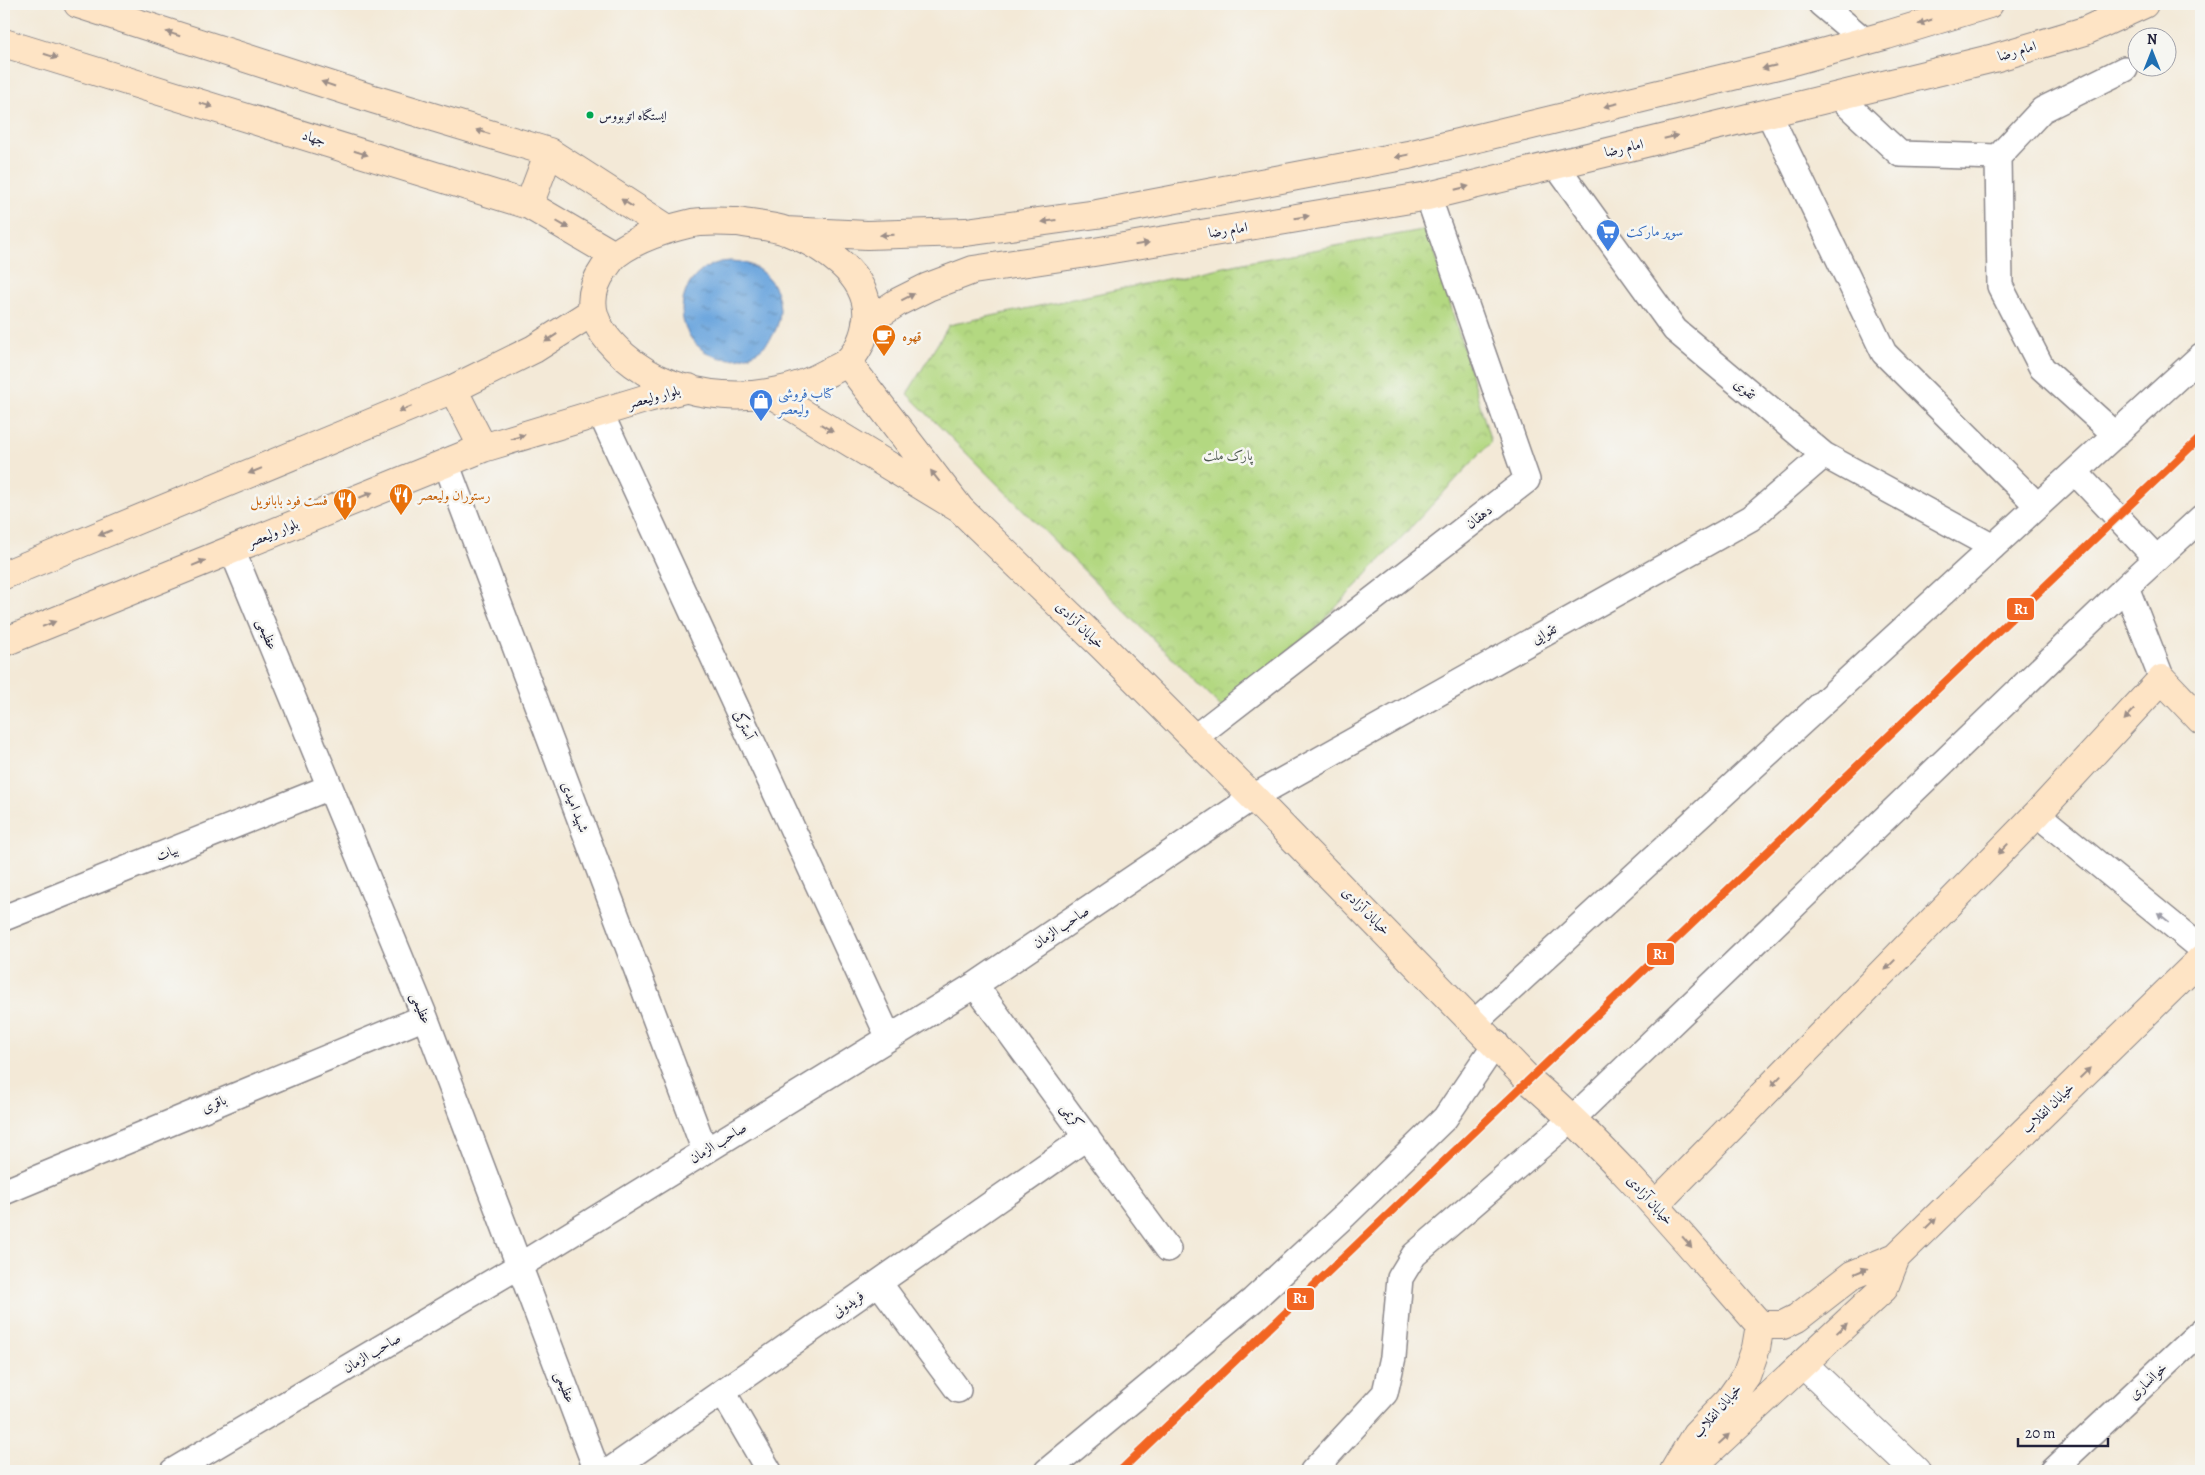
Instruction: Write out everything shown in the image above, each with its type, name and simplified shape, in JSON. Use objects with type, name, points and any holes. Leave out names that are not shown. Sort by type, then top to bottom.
[{"type":"main road","points":[[78,4],[373,99],[549,152],[668,230]]},
{"type":"main road","points":[[785,231],[825,251],[855,276],[868,306],[865,336],[847,362],[813,381],[771,394],[723,395],[676,386],[635,366],[606,340],[592,312],[595,282],[614,255],[647,236],[690,223],[738,222],[785,231],[867,236],[966,232],[1097,214],[1408,155],[1778,65],[1989,4]]},
{"type":"main road","name":"امام رضا","points":[[866,322],[898,302],[928,287],[973,270],[1094,252],[1428,196],[1994,58],[2076,34],[2144,4]]},
{"type":"main road","name":"جهاد","points":[[4,43],[529,206],[614,255]]},
{"type":"main road","points":[[529,206],[549,152]]},
{"type":"main road","points":[[4,575],[453,389],[534,349],[592,312]]},
{"type":"main road","points":[[847,362],[960,509]]},
{"type":"main road","name":"بلوار ولیعصر","points":[[4,642],[483,448],[600,412],[689,388]]},
{"type":"main road","points":[[453,389],[483,448]]},
{"type":"main road","points":[[771,394],[960,509]]},
{"type":"main road","name":"خیابان آزادی","points":[[960,509],[1253,797],[1496,1043],[1530,1081],[1573,1118],[1655,1205],[1760,1325]]},
{"type":"main road","points":[[1655,1205],[2037,814],[2162,679],[2201,720]]},
{"type":"main road","name":"خیابان انقلاب","points":[[1674,1471],[1696,1434],[1730,1400],[1746,1376],[1756,1348],[1760,1325],[1783,1325],[1798,1318],[1852,1275],[1896,1257],[2201,959]]},
{"type":"main road","name":"خیابان انقلاب","points":[[1688,1471],[1884,1288],[1896,1257]]},
{"type":"street","points":[[1821,4],[1865,41]]},
{"type":"street","points":[[2116,435],[2042,368],[2000,286],[1998,157],[2042,110],[2125,69]]},
{"type":"street","points":[[1839,97],[1900,154],[1998,157]]},
{"type":"street","points":[[1769,114],[1884,353],[2038,506]]},
{"type":"street","name":"تقوی","points":[[1555,164],[1674,330],[1824,455],[1993,547]]},
{"type":"street","name":"دهقان","points":[[1194,738],[1527,480],[1428,196]]},
{"type":"street","points":[[1475,1022],[2201,356]]},
{"type":"street","name":"آسترکی","points":[[600,412],[888,1038]]},
{"type":"street","name":"تقوایی","points":[[1253,797],[1751,518],[1824,455]]},
{"type":"street","name":"شهید امیدی","points":[[446,463],[705,1151]]},
{"type":"street","points":[[2075,472],[2156,558]]},
{"type":"street","points":[[1314,1471],[1385,1393],[1393,1357],[1400,1278],[1414,1255],[1573,1118],[2156,558],[2201,518]]},
{"type":"street","name":"عظیمی","points":[[232,550],[425,1017],[597,1471]]},
{"type":"street","points":[[2126,587],[2162,679]]},
{"type":"street","name":"بیات","points":[[4,918],[330,787]]},
{"type":"street","name":"صاحب الزمان","points":[[173,1471],[519,1266],[975,985],[1253,797]]},
{"type":"street","points":[[2037,814],[2201,948]]},
{"type":"street","name":"کریمی","points":[[975,985],[1168,1249]]},
{"type":"street","name":"باقری","points":[[4,1192],[425,1017]]},
{"type":"street","points":[[1047,1471],[1254,1300],[1345,1215],[1445,1118],[1496,1043]]},
{"type":"street","name":"فریدونی","points":[[609,1471],[1087,1137]]},
{"type":"street","points":[[879,1283],[958,1390]]},
{"type":"street","name":"خوانساری","points":[[2052,1471],[2201,1331]]},
{"type":"street","points":[[1803,1364],[1916,1471]]},
{"type":"street","points":[[723,1392],[769,1471]]},
{"type":"green space","name":"پارک ملت","points":[[1428,229],[1491,442],[1232,718],[907,394],[949,325],[1248,262]]},
{"type":"water","points":[[731,261],[750,265],[765,276],[776,291],[780,310],[776,329],[765,344],[750,355],[731,359],[712,355],[697,344],[686,329],[682,310],[686,291],[697,276],[712,265]]},
{"type":"transit line","name":"R1","points":[[1120,1471],[2201,437]]},
{"type":"place","name":"ایستگاه اتوبووس","points":[[590,115]]},
{"type":"place","name":"سوپر مارکت","points":[[1608,252]]},
{"type":"place","name":"قهوه","points":[[884,357]]},
{"type":"place","name":"کتاب فروشی ولیعصر","points":[[761,422]]},
{"type":"place","name":"رستوران ولیعصر","points":[[401,516]]},
{"type":"place","name":"فست فود بابانویل","points":[[345,521]]}]
